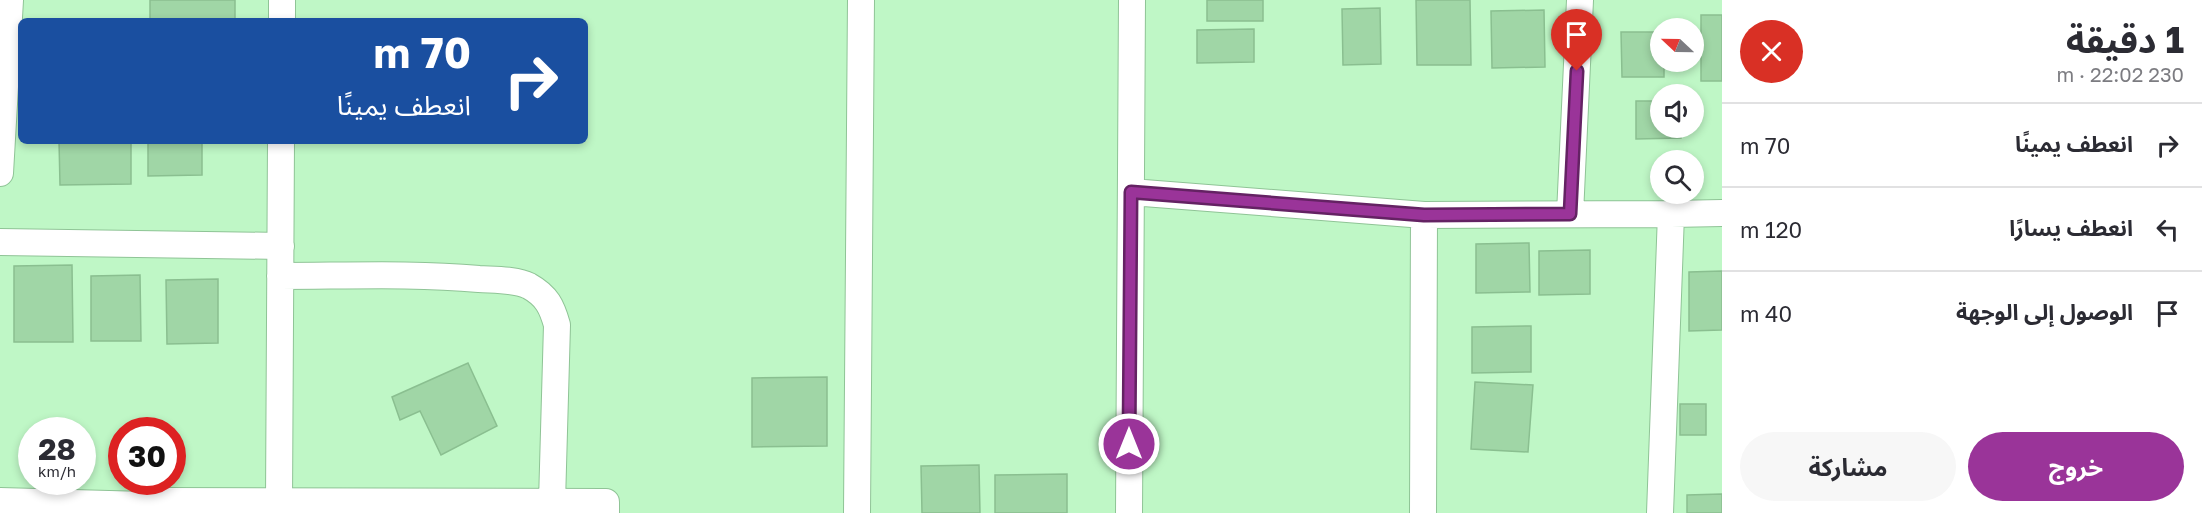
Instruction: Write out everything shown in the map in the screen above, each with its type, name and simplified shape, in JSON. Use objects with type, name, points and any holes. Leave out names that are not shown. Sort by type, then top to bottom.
[{"type":"street","points":[[0,173],[10,0]]},
{"type":"street","points":[[282,0],[282,18]]},
{"type":"street","points":[[857,513],[861,0]]},
{"type":"street","points":[[1129,513],[1132,0]]},
{"type":"street","points":[[1570,214],[1580,0]]},
{"type":"street","points":[[279,501],[281,144]]},
{"type":"street","points":[[1131,192],[1424,215],[1722,213]]},
{"type":"street","points":[[1660,513],[1671,214]]},
{"type":"street","points":[[1423,513],[1424,215]]},
{"type":"street","points":[[0,242],[281,246]]},
{"type":"street","points":[[280,276],[440,276],[509,281],[527,285],[543,295],[552,306],[557,326],[552,502]]},
{"type":"street","points":[[7,505],[163,507],[279,501],[606,502],[606,513]]},
{"type":"building","points":[[150,0],[235,0],[235,18],[150,18]]},
{"type":"building","points":[[1207,0],[1263,0],[1263,21],[1207,21]]},
{"type":"building","points":[[1416,0],[1470,0],[1471,65],[1417,65]]},
{"type":"building","points":[[1380,8],[1381,64],[1343,65],[1342,9]]},
{"type":"building","points":[[1544,10],[1545,67],[1492,68],[1491,11]]},
{"type":"building","points":[[1701,15],[1722,15],[1722,81],[1701,81],[1701,72],[1704,72],[1704,18],[1701,18]]},
{"type":"building","points":[[1254,29],[1254,62],[1197,63],[1197,30]]},
{"type":"building","points":[[1621,32],[1650,32],[1650,72],[1664,72],[1664,77],[1622,77]]},
{"type":"building","points":[[1636,101],[1650,101],[1650,138],[1681,138],[1636,139]]},
{"type":"building","points":[[59,144],[131,144],[131,184],[60,185]]},
{"type":"building","points":[[148,144],[202,144],[202,175],[148,176]]},
{"type":"building","points":[[1529,243],[1530,292],[1476,293],[1476,244]]},
{"type":"building","points":[[1590,250],[1590,294],[1539,295],[1539,251]]},
{"type":"building","points":[[72,265],[73,342],[14,342],[14,266]]},
{"type":"building","points":[[1722,271],[1722,330],[1689,331],[1689,272]]},
{"type":"building","points":[[140,275],[141,341],[91,341],[91,276]]},
{"type":"building","points":[[218,279],[218,343],[167,344],[166,280]]},
{"type":"building","points":[[1531,326],[1531,372],[1472,373],[1472,327]]},
{"type":"building","points":[[468,363],[497,426],[441,455],[420,411],[400,420],[392,397]]},
{"type":"building","points":[[827,377],[827,446],[752,447],[752,378]]},
{"type":"building","points":[[1475,382],[1533,385],[1528,452],[1471,449]]},
{"type":"building","points":[[1680,404],[1706,404],[1706,435],[1680,435]]},
{"type":"building","points":[[979,465],[980,513],[922,513],[921,466]]},
{"type":"building","points":[[1067,474],[1067,513],[995,513],[995,475]]},
{"type":"building","points":[[1722,494],[1722,513],[1687,513],[1687,495]]},
{"type":"route","points":[[1129,444],[1131,192],[1424,215],[1570,214],[1577,71]]}]
